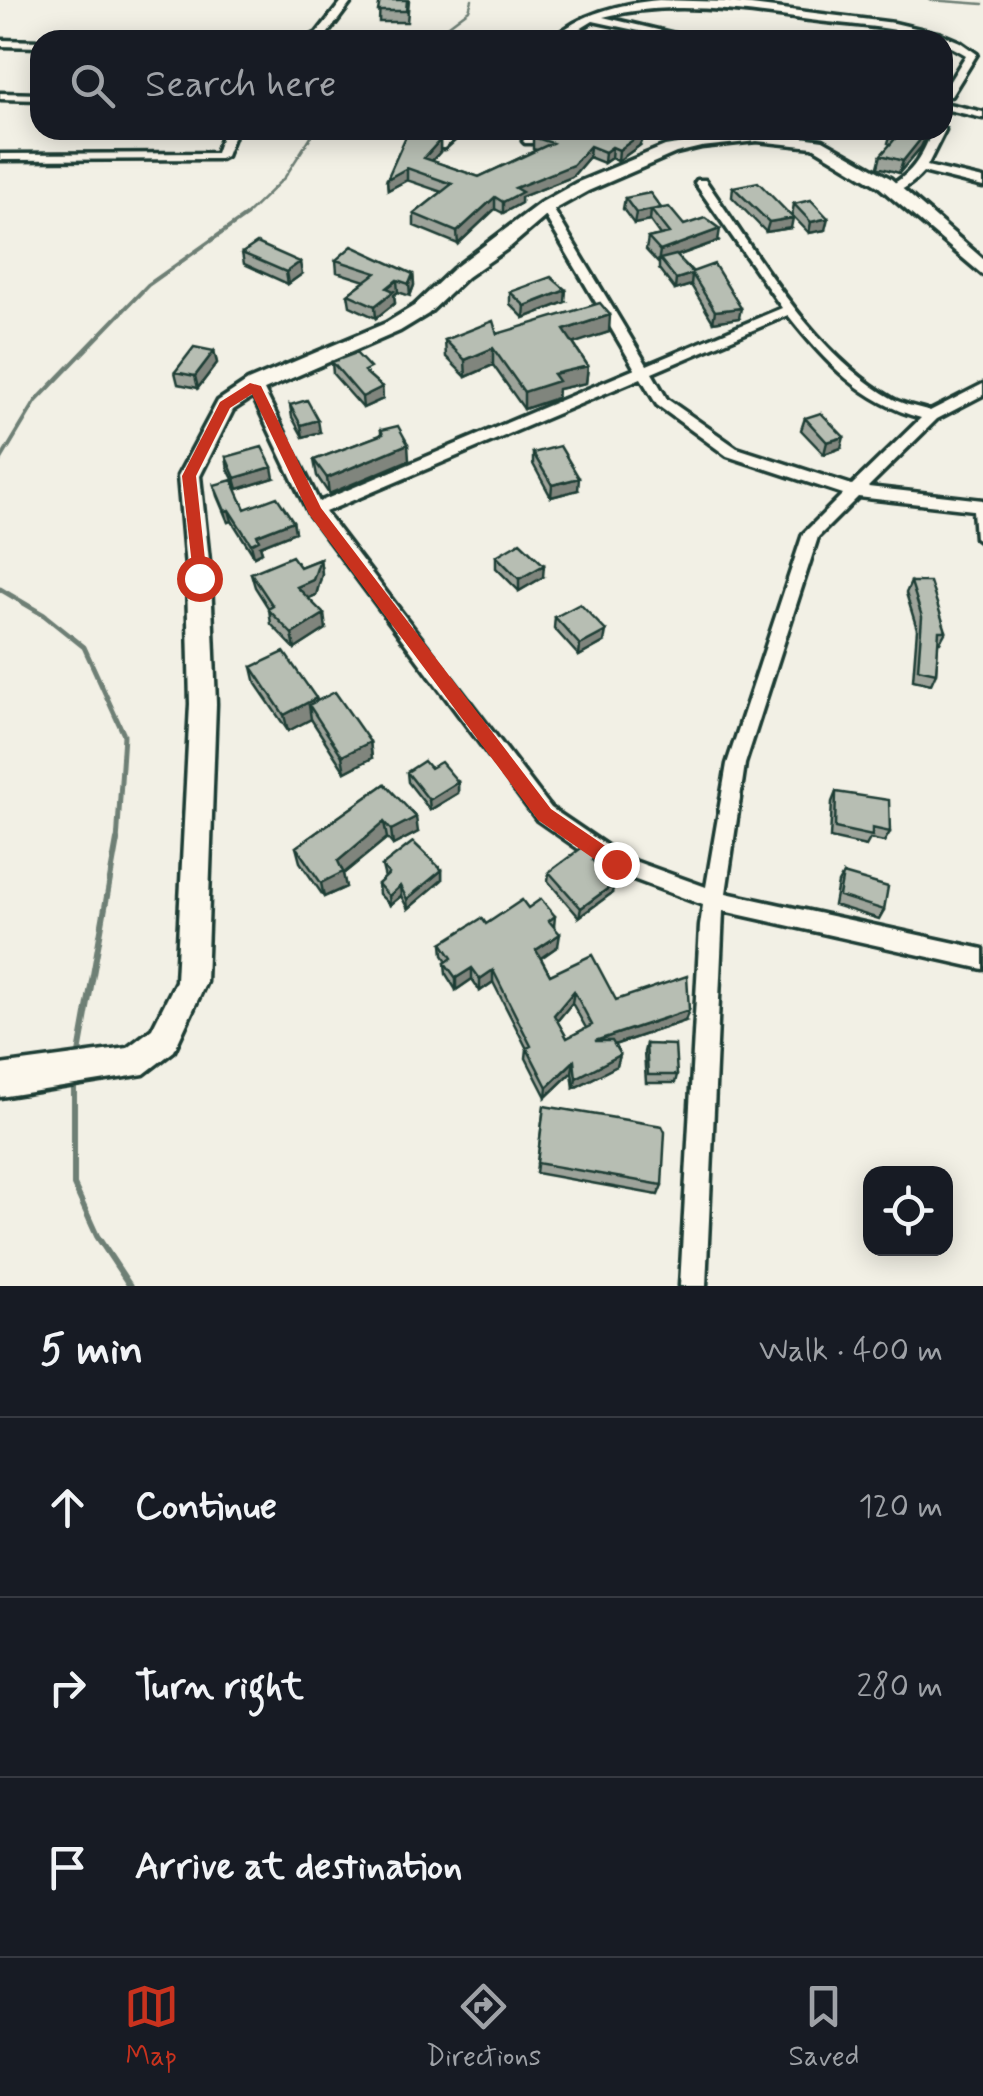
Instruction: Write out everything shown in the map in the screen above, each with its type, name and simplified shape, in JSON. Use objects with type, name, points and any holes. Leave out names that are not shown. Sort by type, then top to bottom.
[{"type":"street","points":[[326,30],[348,0]]},
{"type":"street","points":[[569,30],[587,16],[675,2],[704,2],[906,30]]},
{"type":"street","points":[[587,16],[644,30]]},
{"type":"street","points":[[0,43],[30,44]]},
{"type":"street","points":[[953,44],[972,54],[953,89]]},
{"type":"street","points":[[0,96],[30,97]]},
{"type":"street","points":[[953,106],[983,115]]},
{"type":"street","points":[[0,157],[220,156],[226,140]]},
{"type":"street","points":[[440,146],[447,140]]},
{"type":"street","points":[[9,1081],[133,1063],[163,1040],[191,982],[202,704],[199,578],[189,476],[225,406],[255,386],[393,327],[421,310],[460,272],[504,243],[546,207],[582,186],[671,150],[715,140]]},
{"type":"street","points":[[792,140],[818,143],[893,189],[983,269]]},
{"type":"street","points":[[893,189],[913,180],[923,169],[935,140]]},
{"type":"street","points":[[923,169],[983,183]]},
{"type":"street","points":[[700,183],[791,309],[856,380],[890,404],[932,416]]},
{"type":"street","points":[[546,207],[662,402],[732,452],[852,491],[982,506],[983,538]]},
{"type":"street","points":[[314,510],[791,309]]},
{"type":"street","points":[[255,386],[314,510],[544,814],[616,864],[715,900],[983,958]]},
{"type":"street","points":[[693,1286],[715,900],[736,764],[811,534],[932,416],[983,389]]},
{"type":"building","points":[[380,0],[407,0],[406,11],[378,11]]},
{"type":"building","points":[[404,140],[440,140],[424,158],[479,177],[552,143],[542,140],[633,140],[619,150],[612,147],[605,152],[590,146],[573,165],[515,188],[522,192],[503,202],[495,197],[457,232],[414,214],[452,184],[407,168],[387,179]]},
{"type":"building","points":[[894,140],[919,140],[903,161],[881,155]]},
{"type":"building","points":[[758,182],[793,218],[769,222],[733,187]]},
{"type":"building","points":[[650,193],[661,208],[636,213],[625,198]]},
{"type":"building","points":[[811,200],[828,218],[811,222],[794,204]]},
{"type":"building","points":[[669,207],[684,225],[705,218],[720,229],[660,251],[648,238],[669,233],[651,210]]},
{"type":"building","points":[[257,243],[300,262],[286,272],[242,253]]},
{"type":"building","points":[[352,246],[413,274],[409,284],[397,280],[387,288],[394,291],[375,306],[348,294],[376,273],[336,260]]},
{"type":"building","points":[[676,255],[692,272],[714,264],[741,308],[715,311],[692,274],[676,279],[660,259]]},
{"type":"building","points":[[551,277],[566,290],[525,306],[510,292]]},
{"type":"building","points":[[600,303],[610,315],[564,330],[588,366],[553,374],[558,381],[524,392],[493,348],[465,360],[445,340],[493,321],[497,334]]},
{"type":"building","points":[[194,347],[214,351],[195,376],[175,372]]},
{"type":"building","points":[[356,353],[370,368],[364,371],[382,387],[362,397],[332,362]]},
{"type":"building","points":[[307,400],[318,420],[301,425],[290,405]]},
{"type":"building","points":[[821,413],[844,437],[827,442],[805,418]]},
{"type":"building","points":[[398,426],[408,444],[327,478],[314,460],[383,434],[381,430]]},
{"type":"building","points":[[560,446],[579,478],[552,485],[533,453]]},
{"type":"building","points":[[262,447],[272,467],[235,478],[226,457]]},
{"type":"building","points":[[232,480],[245,509],[277,497],[293,521],[257,535],[259,540],[251,544],[229,510],[225,511],[214,485]]},
{"type":"building","points":[[520,542],[544,565],[519,579],[496,556]]},
{"type":"building","points":[[292,556],[300,567],[320,559],[313,580],[297,587],[324,614],[292,634],[268,609],[273,606],[251,573]]},
{"type":"building","points":[[911,582],[930,582],[946,631],[939,631],[936,673],[918,669],[922,617]]},
{"type":"building","points":[[580,604],[606,631],[580,645],[555,617]]},
{"type":"building","points":[[284,652],[316,698],[284,715],[252,667]]},
{"type":"building","points":[[335,692],[370,742],[342,756],[309,705]]},
{"type":"building","points":[[424,761],[430,768],[441,762],[458,782],[429,800],[407,772]]},
{"type":"building","points":[[385,784],[416,817],[391,830],[384,822],[338,861],[343,872],[321,883],[296,847]]},
{"type":"building","points":[[836,792],[889,800],[890,832],[872,828],[872,836],[835,828]]},
{"type":"building","points":[[413,842],[442,870],[407,899],[400,886],[389,896],[378,884],[389,874],[382,866]]},
{"type":"building","points":[[584,846],[598,856],[592,860],[614,884],[581,908],[549,872]]},
{"type":"building","points":[[843,874],[888,887],[884,910],[839,896]]},
{"type":"building","points":[[541,899],[555,916],[549,921],[560,934],[536,950],[550,975],[592,955],[616,1000],[687,976],[689,1010],[595,1041],[612,1041],[620,1055],[576,1078],[574,1061],[547,1087],[493,970],[480,979],[472,968],[456,978],[445,963],[452,958],[442,943],[482,918],[486,924],[522,900],[528,908]],"holes":[[[574,991],[592,1025],[567,1038],[554,1015]]]},
{"type":"building","points":[[646,1044],[675,1045],[677,1075],[648,1075]]},
{"type":"building","points":[[544,1106],[662,1126],[662,1185],[537,1163]]},
{"type":"waterway","points":[[442,30],[469,10],[472,0]]},
{"type":"waterway","points":[[930,0],[983,4]]},
{"type":"waterway","points":[[244,217],[285,177],[309,140]]},
{"type":"waterway","points":[[244,217],[247,215]]},
{"type":"waterway","points":[[0,461],[36,401],[148,285],[244,217]]},
{"type":"waterway","points":[[0,589],[44,615],[84,647],[124,735],[117,843]]},
{"type":"waterway","points":[[78,1059],[117,840]]},
{"type":"waterway","points":[[74,1079],[74,1185],[97,1236],[130,1286]]},
{"type":"route","points":[[199,578],[189,476],[203,442],[225,406],[255,386],[314,510],[544,814],[616,864]]}]
